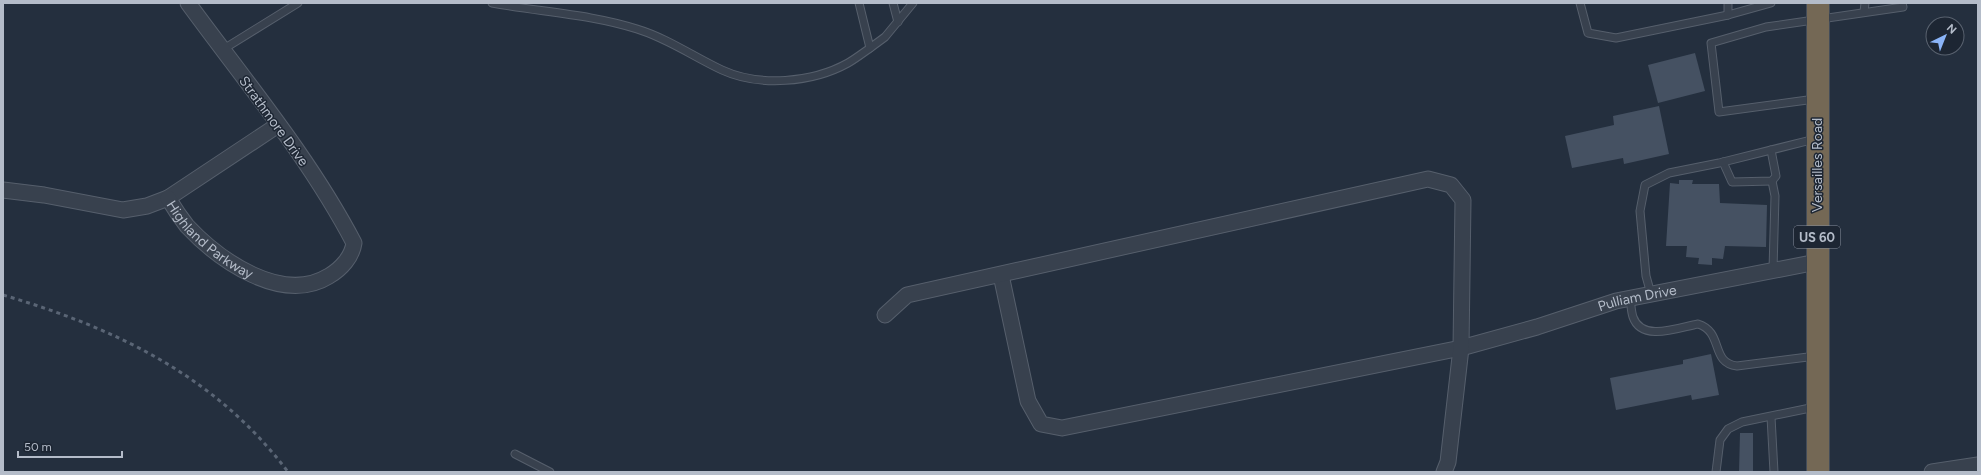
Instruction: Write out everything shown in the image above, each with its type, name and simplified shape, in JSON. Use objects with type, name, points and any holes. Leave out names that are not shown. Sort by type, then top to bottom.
[{"type":"highway","name":"Versailles Road","points":[[1818,11],[1818,472]]},
{"type":"street","name":"Strathmore Drive","points":[[188,3],[278,126],[338,212],[354,243]]},
{"type":"street","points":[[168,198],[278,126]]},
{"type":"street","points":[[885,315],[907,295],[1428,179],[1451,185],[1463,200],[1461,348],[1448,462],[1444,472]]},
{"type":"street","name":"Highland Parkway","points":[[3,190],[44,195],[123,210],[147,206],[168,198],[188,226],[215,250],[253,275],[282,285],[297,286],[324,280],[344,265],[354,243]]},
{"type":"street","name":"Pulliam Drive","points":[[1001,275],[1028,401],[1041,424],[1062,428],[1461,348],[1537,327],[1616,301],[1817,262]]},
{"type":"street","points":[[1932,472],[1978,465]]},
{"type":"lane","points":[[222,50],[298,3]]},
{"type":"lane","points":[[492,3],[615,22],[640,29],[724,70],[742,77],[768,81],[787,81],[827,71],[847,64],[885,37],[913,3]]},
{"type":"lane","points":[[859,3],[870,48]]},
{"type":"lane","points":[[893,3],[898,22]]},
{"type":"lane","points":[[1580,3],[1588,33],[1616,38],[1728,14],[1771,3]]},
{"type":"lane","points":[[1728,3],[1728,14]]},
{"type":"lane","points":[[1864,12],[1865,3]]},
{"type":"lane","points":[[1818,98],[1719,112],[1711,43],[1818,11],[1864,12],[1902,7],[1902,3]]},
{"type":"lane","points":[[1651,294],[1646,276],[1640,211],[1645,185],[1669,173],[1723,162],[1818,138]]},
{"type":"lane","points":[[1723,162],[1732,182],[1772,181],[1776,176],[1771,150]]},
{"type":"lane","points":[[1772,181],[1775,196],[1773,270]]},
{"type":"lane","points":[[1630,298],[1636,322],[1648,331],[1661,331],[1698,324],[1705,326],[1714,339],[1723,361],[1729,366],[1817,355]]},
{"type":"lane","points":[[1716,472],[1720,440],[1728,429],[1742,422],[1817,407]]},
{"type":"lane","points":[[1771,417],[1774,472]]},
{"type":"lane","points":[[515,454],[550,472]]},
{"type":"building","points":[[1695,53],[1705,91],[1658,103],[1648,65]]},
{"type":"building","points":[[1659,106],[1669,154],[1624,164],[1623,158],[1572,168],[1565,136],[1614,125],[1613,116]]},
{"type":"building","points":[[1679,180],[1693,180],[1692,184],[1719,184],[1720,203],[1767,205],[1766,247],[1725,246],[1723,259],[1712,258],[1712,265],[1698,264],[1699,258],[1686,257],[1687,246],[1666,246],[1670,183],[1679,184]]},
{"type":"building","points":[[1711,354],[1719,395],[1692,400],[1691,395],[1616,410],[1610,378],[1683,364],[1683,360]]},
{"type":"building","points":[[1740,433],[1753,433],[1753,472],[1739,472]]},
{"type":"railway","points":[[3,295],[85,323],[123,340],[160,360],[196,383],[229,408],[260,438],[288,472]]}]
